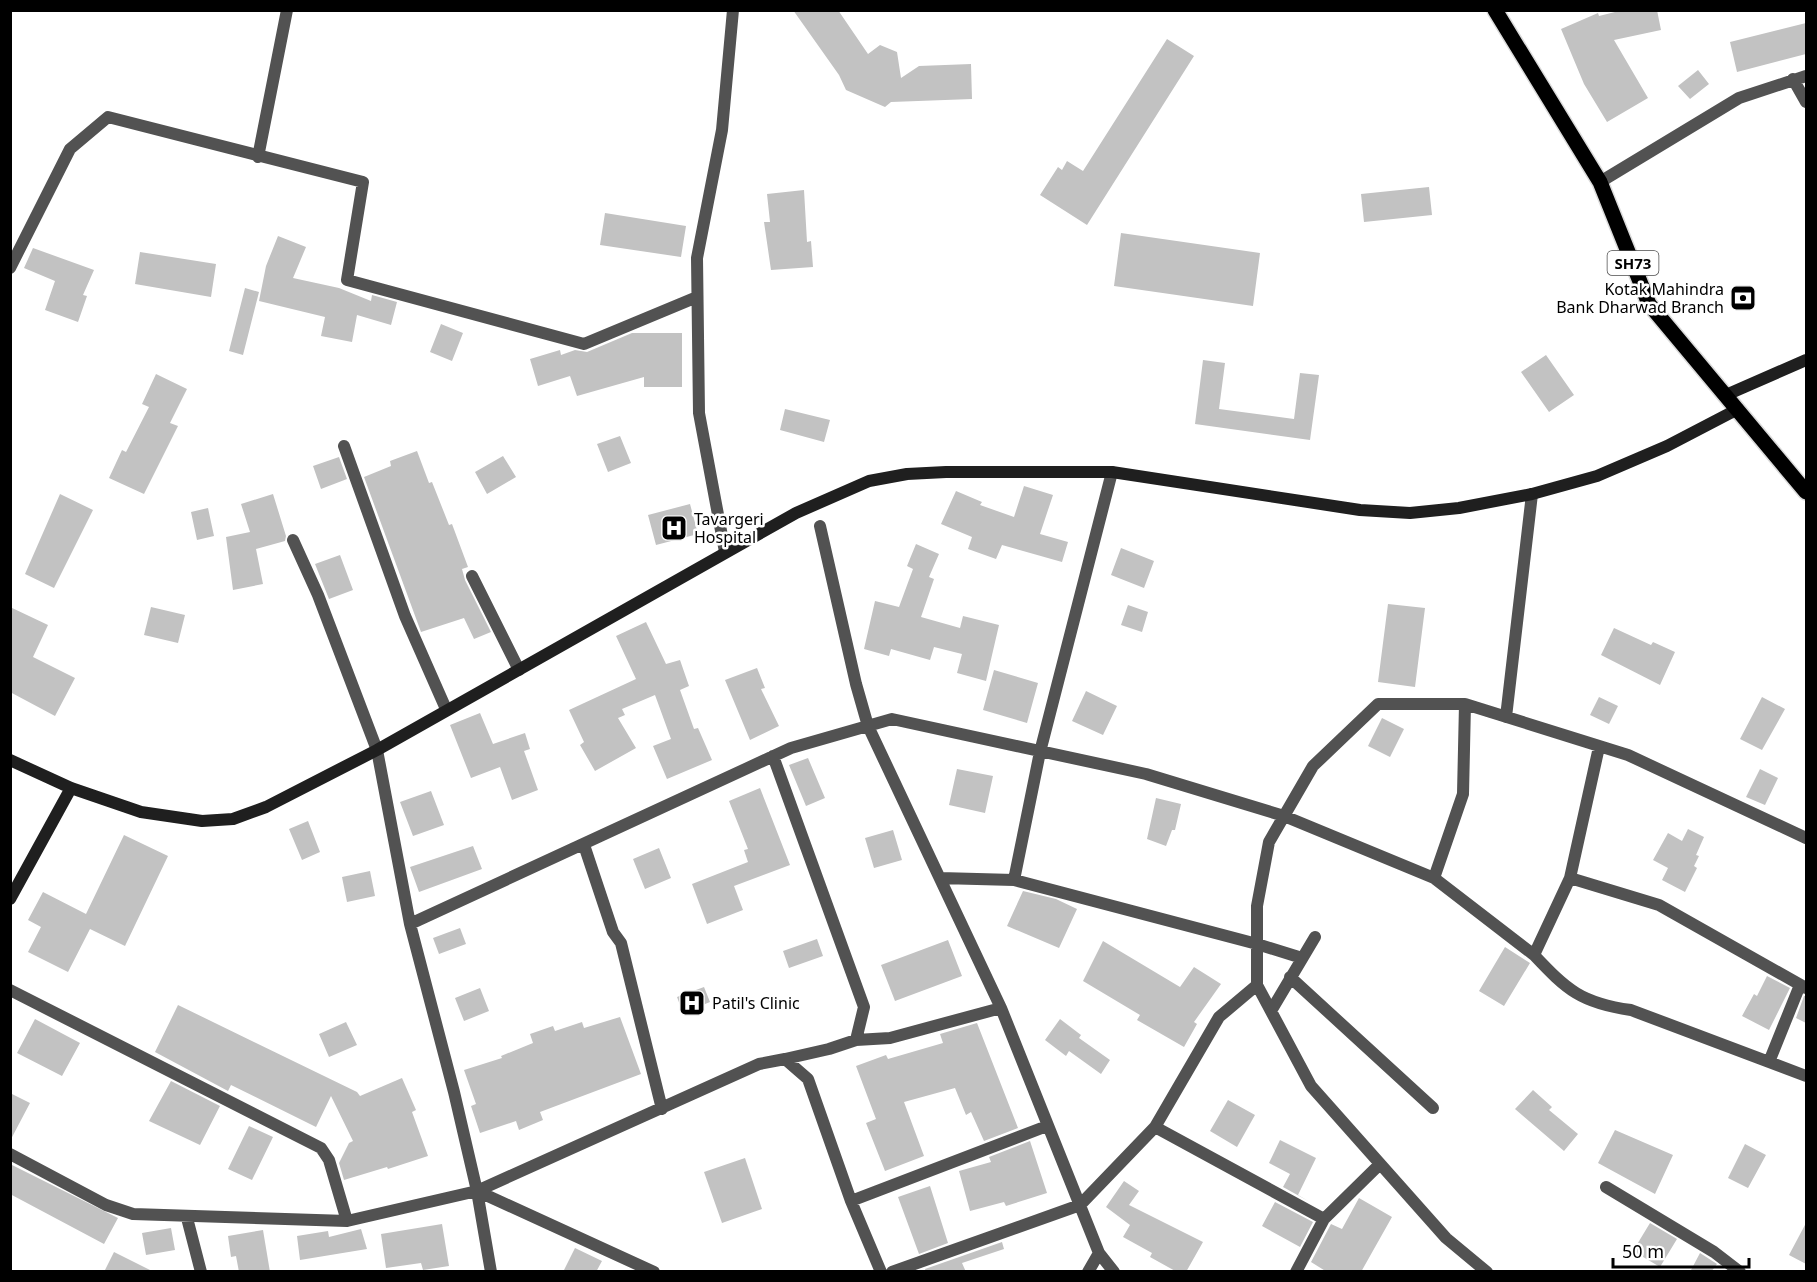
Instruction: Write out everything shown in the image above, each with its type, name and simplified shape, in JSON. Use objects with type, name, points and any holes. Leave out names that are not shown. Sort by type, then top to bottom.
[{"type":"main road","name":"SH73","points":[[1495,10],[1600,182],[1649,304],[1806,492]]},
{"type":"street","points":[[258,157],[287,10]]},
{"type":"street","points":[[725,552],[699,413],[697,258],[722,130],[733,10]]},
{"type":"street","points":[[1600,182],[1739,98],[1806,76]]},
{"type":"street","points":[[1793,79],[1806,102]]},
{"type":"street","points":[[10,268],[70,150],[108,117],[363,182],[347,280],[584,344],[697,297]]},
{"type":"street","points":[[1726,395],[1806,360]]},
{"type":"street","points":[[10,760],[71,788],[141,812],[202,821],[233,819],[266,807],[377,750],[796,513],[869,481],[907,474],[946,472],[1112,472],[1360,510],[1410,513],[1460,508],[1532,494],[1598,476],[1667,446],[1738,409]]},
{"type":"street","points":[[344,446],[405,616],[446,710]]},
{"type":"street","points":[[1014,880],[1040,752],[1112,472]]},
{"type":"street","points":[[1506,717],[1532,494]]},
{"type":"street","points":[[820,526],[856,684],[868,726],[1001,1008],[1099,1253],[1114,1272]]},
{"type":"street","points":[[293,540],[318,595],[377,750],[410,924],[477,1191],[491,1272]]},
{"type":"street","points":[[472,576],[519,670]]},
{"type":"street","points":[[1487,1272],[1446,1238],[1311,1086],[1257,985],[1257,906],[1269,842],[1313,765],[1378,704],[1465,704],[1628,755],[1806,838]]},
{"type":"street","points":[[1434,878],[1463,794],[1465,704]]},
{"type":"street","points":[[410,924],[791,748],[892,719],[1146,774],[1284,816],[1434,878],[1534,955],[1564,987],[1602,1006],[1631,1010],[1806,1076]]},
{"type":"street","points":[[1534,955],[1570,878],[1599,747]]},
{"type":"street","points":[[773,756],[864,1007],[856,1040]]},
{"type":"street","points":[[10,900],[71,788]]},
{"type":"street","points":[[584,845],[613,932],[621,943],[662,1109]]},
{"type":"street","points":[[940,878],[1014,880],[1302,958]]},
{"type":"street","points":[[1570,878],[1659,905],[1803,986],[1769,1062]]},
{"type":"street","points":[[1271,1011],[1315,937]]},
{"type":"street","points":[[1290,977],[1433,1108]]},
{"type":"street","points":[[892,1272],[1080,1204],[1155,1127],[1218,1017],[1257,985]]},
{"type":"street","points":[[10,990],[321,1148],[329,1160],[347,1221]]},
{"type":"street","points":[[10,1154],[106,1205],[133,1214],[187,1218],[347,1221],[477,1191],[759,1065],[830,1049],[856,1040],[890,1038],[1001,1008]]},
{"type":"street","points":[[785,1059],[808,1079],[851,1201],[881,1272]]},
{"type":"street","points":[[851,1201],[1047,1126]]},
{"type":"street","points":[[1155,1127],[1324,1219]]},
{"type":"street","points":[[1296,1272],[1324,1219],[1380,1164]]},
{"type":"street","points":[[1606,1187],[1714,1252],[1740,1272]]},
{"type":"street","points":[[477,1191],[654,1272]]},
{"type":"street","points":[[187,1218],[201,1272]]},
{"type":"street","points":[[1088,1272],[1099,1253]]},
{"type":"building","points":[[793,10],[838,10],[868,54],[880,45],[897,52],[901,78],[919,66],[971,64],[972,99],[891,102],[885,107],[846,90],[839,75]]},
{"type":"building","points":[[1623,10],[1657,10],[1661,30],[1614,40],[1648,98],[1607,122],[1584,84],[1561,29],[1598,13],[1599,16]]},
{"type":"building","points":[[1806,23],[1806,54],[1737,72],[1730,42]]},
{"type":"building","points":[[1167,39],[1194,56],[1087,225],[1040,195],[1058,167],[1062,170],[1067,161],[1083,171]]},
{"type":"building","points":[[1698,70],[1709,84],[1690,99],[1678,86]]},
{"type":"building","points":[[1429,187],[1432,215],[1364,222],[1361,194]]},
{"type":"building","points":[[804,190],[807,242],[811,241],[813,267],[771,270],[764,222],[770,222],[767,194]]},
{"type":"building","points":[[605,213],[686,226],[681,257],[600,245]]},
{"type":"building","points":[[1121,233],[1260,253],[1253,306],[1114,286]]},
{"type":"building","points":[[278,236],[306,247],[293,278],[339,288],[371,301],[372,295],[397,302],[391,325],[357,315],[352,342],[321,336],[325,317],[259,301],[266,266]]},
{"type":"building","points":[[33,248],[94,270],[83,295],[87,296],[78,322],[45,310],[55,281],[24,268]]},
{"type":"building","points":[[140,252],[216,264],[211,297],[135,284]]},
{"type":"building","points":[[245,288],[259,292],[243,355],[229,351]]},
{"type":"building","points":[[441,324],[463,333],[452,361],[430,352]]},
{"type":"building","points":[[632,333],[682,333],[682,387],[644,387],[644,377],[577,396],[570,376],[538,386],[530,359],[560,350],[561,355],[575,350],[587,352]]},
{"type":"building","points":[[1546,355],[1574,395],[1549,412],[1521,372]]},
{"type":"building","points":[[1203,360],[1225,363],[1219,409],[1294,419],[1300,373],[1319,375],[1310,440],[1195,424]]},
{"type":"building","points":[[156,374],[187,389],[170,423],[178,426],[144,494],[109,478],[122,450],[126,452],[149,407],[142,404]]},
{"type":"building","points":[[785,409],[830,420],[824,442],[780,430]]},
{"type":"building","points":[[620,436],[631,463],[608,472],[597,444]]},
{"type":"building","points":[[417,451],[449,525],[452,524],[468,567],[462,569],[465,580],[491,632],[474,639],[464,618],[421,632],[364,477],[391,466],[390,461]]},
{"type":"building","points":[[503,456],[516,477],[487,494],[475,472]]},
{"type":"building","points":[[339,457],[347,479],[321,489],[313,466]]},
{"type":"building","points":[[1024,486],[1053,495],[1040,534],[1068,542],[1062,562],[1002,545],[996,559],[968,549],[972,537],[941,524],[956,491],[982,502],[980,505],[1014,517]]},
{"type":"building","points":[[60,494],[93,510],[54,588],[25,574]]},
{"type":"building","points":[[273,494],[286,536],[285,541],[256,549],[263,584],[233,590],[226,537],[250,532],[241,504]]},
{"type":"building","points":[[690,504],[698,534],[656,545],[648,515]]},
{"type":"building","points":[[208,508],[214,536],[197,540],[191,512]]},
{"type":"building","points":[[916,544],[939,554],[929,577],[934,579],[921,617],[960,628],[963,616],[999,625],[986,681],[957,673],[962,654],[934,647],[930,660],[891,649],[889,656],[864,649],[875,601],[899,607],[913,569],[907,566]]},
{"type":"building","points":[[1121,548],[1154,561],[1144,588],[1111,575]]},
{"type":"building","points":[[340,555],[353,590],[329,599],[315,564]]},
{"type":"building","points":[[1388,604],[1425,608],[1415,687],[1378,682]]},
{"type":"building","points":[[1128,605],[1148,612],[1142,632],[1121,625]]},
{"type":"building","points":[[10,607],[48,625],[33,657],[75,678],[55,716],[10,692]]},
{"type":"building","points":[[151,607],[185,615],[178,643],[144,635]]},
{"type":"building","points":[[646,622],[666,664],[680,660],[689,686],[680,690],[694,729],[698,728],[712,760],[667,779],[653,746],[671,739],[655,695],[622,709],[625,715],[618,718],[636,748],[595,771],[580,745],[584,742],[569,710],[636,679],[616,636]]},
{"type":"building","points":[[1614,628],[1651,645],[1653,642],[1675,652],[1660,685],[1601,655]]},
{"type":"building","points":[[757,668],[765,688],[761,689],[779,726],[750,740],[725,680]]},
{"type":"building","points":[[994,670],[1038,683],[1027,723],[983,710]]},
{"type":"building","points":[[1086,691],[1117,706],[1103,735],[1072,721]]},
{"type":"building","points":[[1599,697],[1618,706],[1609,724],[1590,715]]},
{"type":"building","points":[[1762,697],[1785,709],[1762,750],[1740,739]]},
{"type":"building","points":[[480,713],[493,744],[525,733],[530,749],[524,751],[538,790],[512,800],[500,767],[471,778],[450,725]]},
{"type":"building","points":[[1382,718],[1404,729],[1390,757],[1368,746]]},
{"type":"building","points":[[808,758],[825,798],[806,806],[789,765]]},
{"type":"building","points":[[957,769],[993,776],[985,813],[949,805]]},
{"type":"building","points":[[1760,769],[1778,778],[1765,805],[1746,797]]},
{"type":"building","points":[[760,788],[790,865],[734,886],[743,910],[707,924],[692,884],[748,862],[744,850],[748,849],[729,801]]},
{"type":"building","points":[[431,791],[444,825],[413,836],[400,802]]},
{"type":"building","points":[[1156,798],[1181,804],[1175,830],[1172,830],[1166,846],[1147,839]]},
{"type":"building","points":[[308,821],[320,852],[302,860],[289,829]]},
{"type":"building","points":[[1688,829],[1704,837],[1696,855],[1699,856],[1694,866],[1697,868],[1685,892],[1662,880],[1668,868],[1653,860],[1668,833],[1682,841]]},
{"type":"building","points":[[893,830],[902,860],[874,868],[865,838]]},
{"type":"building","points":[[124,835],[168,856],[125,946],[90,929],[68,972],[28,952],[41,927],[28,920],[43,892],[86,914]]},
{"type":"building","points":[[473,846],[482,869],[419,892],[410,867]]},
{"type":"building","points":[[659,848],[671,878],[645,889],[633,859]]},
{"type":"building","points":[[370,871],[375,896],[347,902],[342,877]]},
{"type":"building","points":[[1023,891],[1056,899],[1077,909],[1059,948],[1007,926]]},
{"type":"building","points":[[460,928],[466,944],[439,954],[433,938]]},
{"type":"building","points":[[817,939],[823,956],[789,968],[783,951]]},
{"type":"building","points":[[948,940],[962,976],[895,1001],[881,965]]},
{"type":"building","points":[[1103,941],[1180,987],[1194,967],[1221,984],[1194,1022],[1197,1024],[1184,1047],[1137,1020],[1140,1015],[1083,981]]},
{"type":"building","points":[[1505,947],[1530,963],[1504,1006],[1479,991]]},
{"type":"building","points":[[1767,976],[1790,988],[1769,1030],[1742,1016],[1754,994],[1757,996]]},
{"type":"building","points":[[704,987],[710,1002],[683,1013],[677,997]]},
{"type":"building","points":[[480,988],[489,1011],[464,1021],[455,998]]},
{"type":"building","points":[[1804,996],[1806,996],[1806,1023],[1796,1018]]},
{"type":"building","points":[[178,1005],[357,1092],[360,1096],[402,1078],[416,1110],[412,1112],[428,1156],[344,1180],[339,1163],[349,1143],[353,1141],[331,1096],[316,1127],[231,1085],[228,1091],[155,1052]]},
{"type":"building","points":[[620,1017],[641,1074],[540,1112],[543,1120],[519,1130],[516,1121],[480,1133],[471,1106],[476,1104],[464,1070],[502,1058],[501,1056],[533,1043],[530,1034],[553,1026],[555,1031],[582,1022],[584,1028]]},
{"type":"building","points":[[35,1019],[80,1043],[62,1076],[17,1053]]},
{"type":"building","points":[[1060,1019],[1081,1035],[1079,1038],[1110,1060],[1101,1074],[1069,1051],[1066,1056],[1045,1040]]},
{"type":"building","points":[[346,1022],[357,1045],[329,1057],[319,1034]]},
{"type":"building","points":[[977,1023],[1018,1128],[984,1141],[971,1112],[966,1115],[955,1088],[904,1102],[924,1156],[885,1171],[866,1123],[876,1119],[856,1066],[886,1055],[888,1059],[943,1043],[940,1034]]},
{"type":"building","points":[[171,1081],[220,1106],[200,1145],[149,1121]]},
{"type":"building","points":[[1533,1090],[1552,1107],[1549,1110],[1578,1134],[1564,1151],[1515,1109]]},
{"type":"building","points":[[10,1093],[30,1103],[10,1141]]},
{"type":"building","points":[[1228,1100],[1255,1115],[1237,1147],[1210,1131]]},
{"type":"building","points":[[249,1126],[273,1137],[252,1180],[228,1169]]},
{"type":"building","points":[[1615,1130],[1673,1155],[1655,1194],[1598,1163]]},
{"type":"building","points":[[1280,1140],[1316,1158],[1298,1195],[1310,1202],[1283,1187],[1290,1174],[1269,1163]]},
{"type":"building","points":[[1030,1141],[1047,1193],[1006,1206],[1004,1202],[970,1211],[959,1171],[991,1162],[989,1157]]},
{"type":"building","points":[[1745,1144],[1766,1155],[1748,1188],[1728,1178]]},
{"type":"building","points":[[745,1158],[762,1209],[722,1223],[704,1172]]},
{"type":"building","points":[[10,1164],[118,1218],[104,1244],[10,1194]]},
{"type":"building","points":[[1124,1181],[1139,1191],[1129,1205],[1203,1242],[1186,1272],[1177,1272],[1150,1257],[1152,1253],[1123,1237],[1130,1225],[1106,1207]]},
{"type":"building","points":[[930,1186],[948,1243],[919,1254],[898,1197]]},
{"type":"building","points":[[1359,1198],[1392,1217],[1361,1272],[1327,1272],[1311,1262],[1331,1224],[1342,1229]]},
{"type":"building","points":[[1275,1202],[1313,1222],[1300,1247],[1262,1226]]},
{"type":"building","points":[[1650,1223],[1677,1239],[1660,1267],[1633,1251]]},
{"type":"building","points":[[1806,1223],[1806,1264],[1789,1255]]},
{"type":"building","points":[[442,1224],[449,1266],[423,1270],[421,1263],[386,1268],[381,1234]]},
{"type":"building","points":[[171,1228],[175,1250],[146,1255],[142,1233]]},
{"type":"building","points":[[361,1229],[367,1249],[300,1260],[297,1236],[328,1231],[329,1237]]},
{"type":"building","points":[[263,1230],[270,1272],[239,1272],[236,1256],[231,1257],[228,1236]]},
{"type":"building","points":[[1002,1242],[1004,1249],[962,1263],[966,1272],[926,1272],[925,1269]]},
{"type":"building","points":[[575,1248],[602,1261],[596,1272],[563,1272]]},
{"type":"building","points":[[114,1252],[154,1272],[104,1272]]},
{"type":"building","points":[[1700,1253],[1717,1264],[1711,1272],[1690,1272]]},
{"type":"place","name":"Kotak Mahindra Bank Dharwad Branch","points":[[1743,298]]},
{"type":"place","name":"Tavargeri Hospital","points":[[674,528]]},
{"type":"place","name":"Patil's Clinic","points":[[692,1003]]}]
